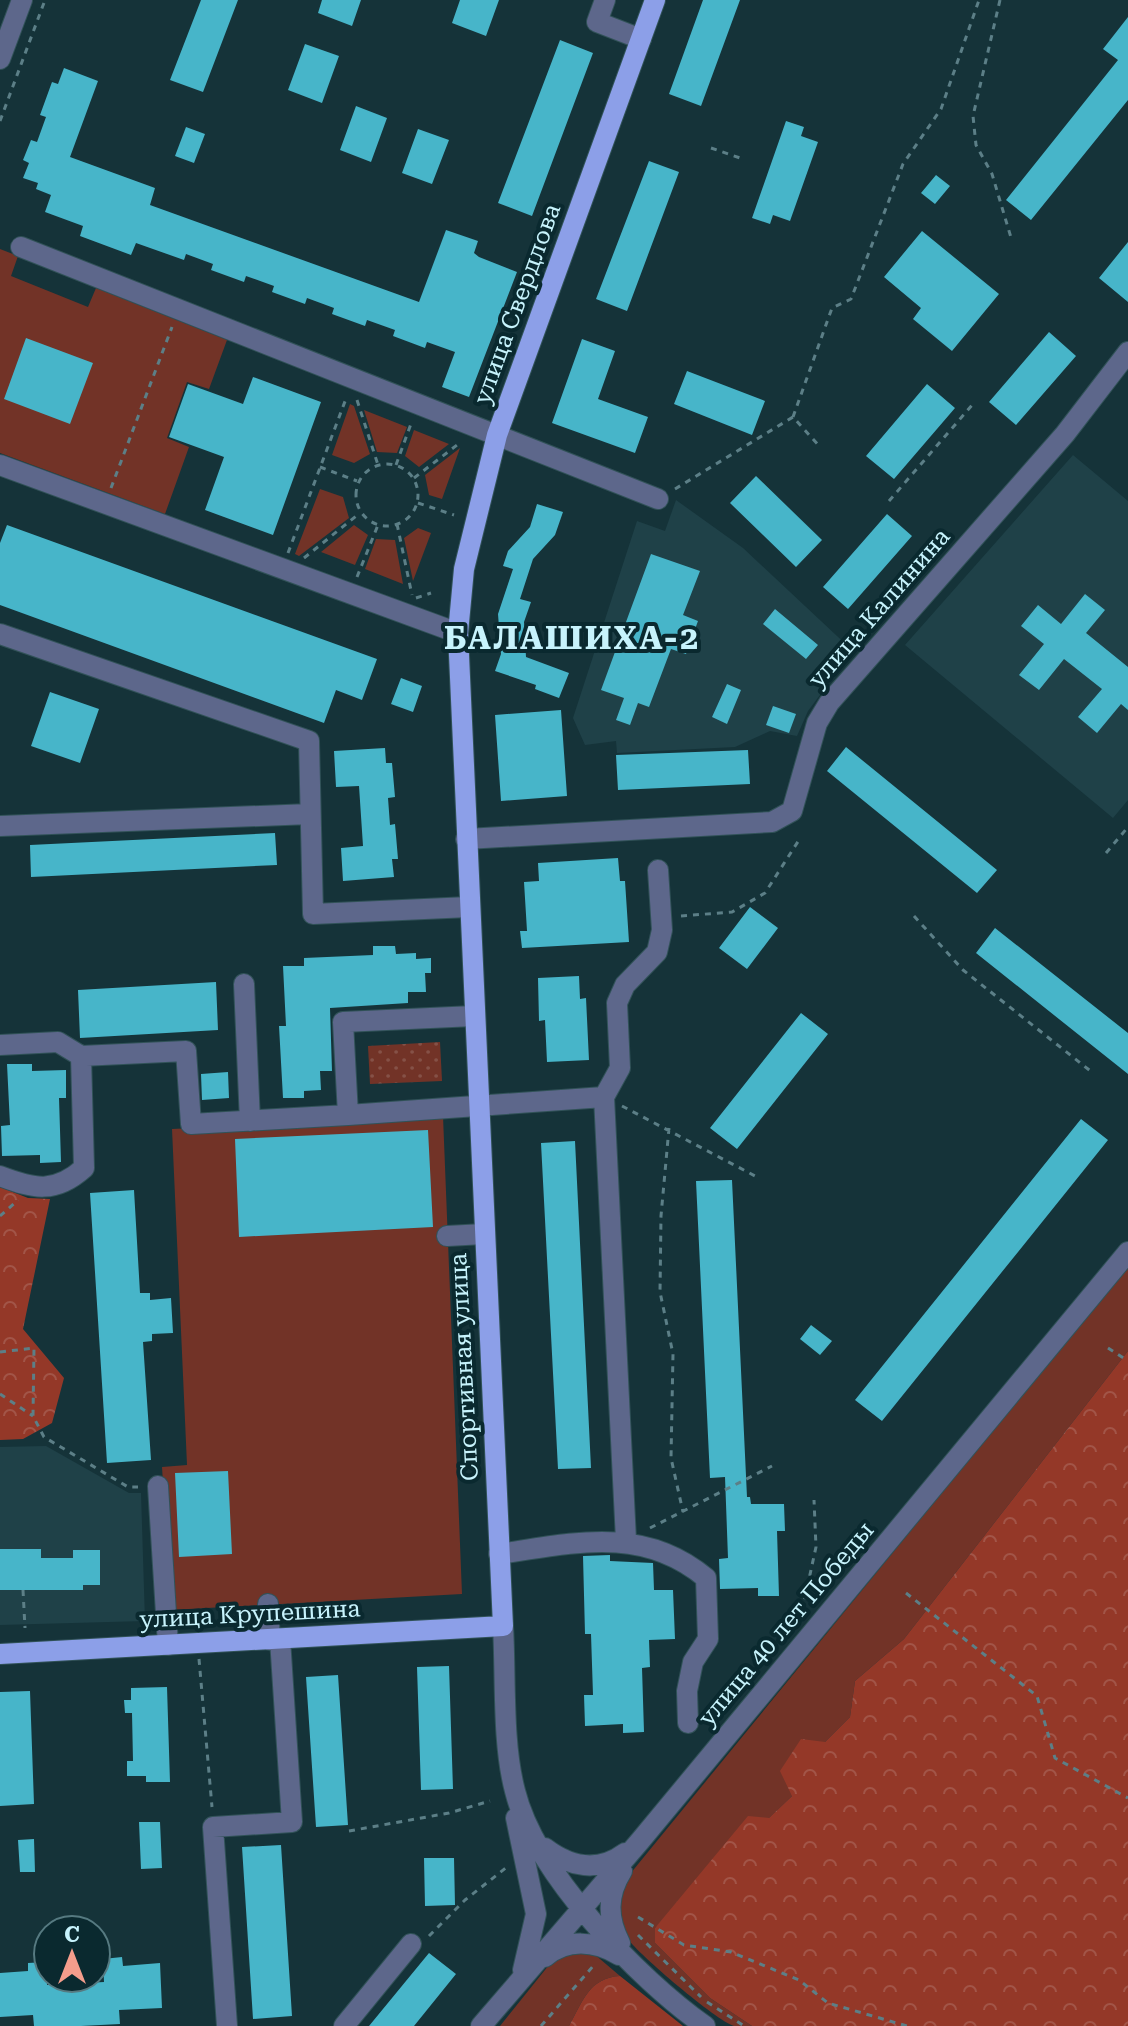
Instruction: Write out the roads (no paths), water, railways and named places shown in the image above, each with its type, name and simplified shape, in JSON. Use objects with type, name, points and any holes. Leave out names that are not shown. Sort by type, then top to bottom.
[{"type":"main road","name":"улица Свердлова","points":[[458,633],[464,569],[497,435],[655,0]]},
{"type":"main road","name":"Спортивная улица","points":[[458,633],[503,1626]]},
{"type":"main road","name":"улица Крупешина","points":[[0,1654],[503,1626]]},
{"type":"street","points":[[0,59],[22,0]]},
{"type":"street","points":[[605,0],[597,22],[641,39]]},
{"type":"street","points":[[21,247],[658,499]]},
{"type":"street","name":"улица Калинина","points":[[466,839],[772,822],[792,811],[817,723],[829,703],[1065,434],[1128,352]]},
{"type":"street","points":[[0,465],[458,633]]},
{"type":"street","points":[[0,634],[309,741],[313,914],[469,907]]},
{"type":"street","points":[[0,826],[310,814]]},
{"type":"street","points":[[626,1540],[604,1097],[620,1068],[617,1003],[625,985],[657,952],[662,930],[658,870]]},
{"type":"street","points":[[244,984],[250,1121]]},
{"type":"street","points":[[348,1115],[343,1022],[474,1016]]},
{"type":"street","points":[[0,1045],[58,1042],[81,1056],[186,1051],[191,1124],[604,1097]]},
{"type":"street","points":[[0,1176],[31,1188],[67,1183],[84,1168],[81,1056]]},
{"type":"street","points":[[447,1236],[484,1234]]},
{"type":"street","name":"улица 40 лет Победы","points":[[481,2026],[640,1841],[1128,1252]]},
{"type":"street","points":[[158,1486],[168,1645]]},
{"type":"street","points":[[499,1554],[577,1542],[626,1540],[688,1563],[706,1578],[708,1639],[693,1662],[687,1691],[688,1723]]},
{"type":"street","points":[[227,2026],[213,1827],[292,1822],[275,1639],[268,1604]]},
{"type":"street","name":"Спортивная улица","points":[[503,1626],[514,1788],[529,1830],[582,1908],[629,1961],[705,2026]]},
{"type":"street","points":[[513,1987],[529,1954],[536,1914],[518,1834],[514,1788]]},
{"type":"street","points":[[529,1830],[555,1855],[586,1866],[610,1862],[640,1841]]},
{"type":"street","points":[[629,1961],[612,1926],[610,1900],[619,1876],[640,1841]]},
{"type":"street","points":[[344,2026],[411,1944]]},
{"type":"street","points":[[513,1987],[551,1953],[571,1944],[596,1945],[629,1961]]},
{"type":"district","name":"БАЛАШИХА-2","points":[[572,638]]}]
